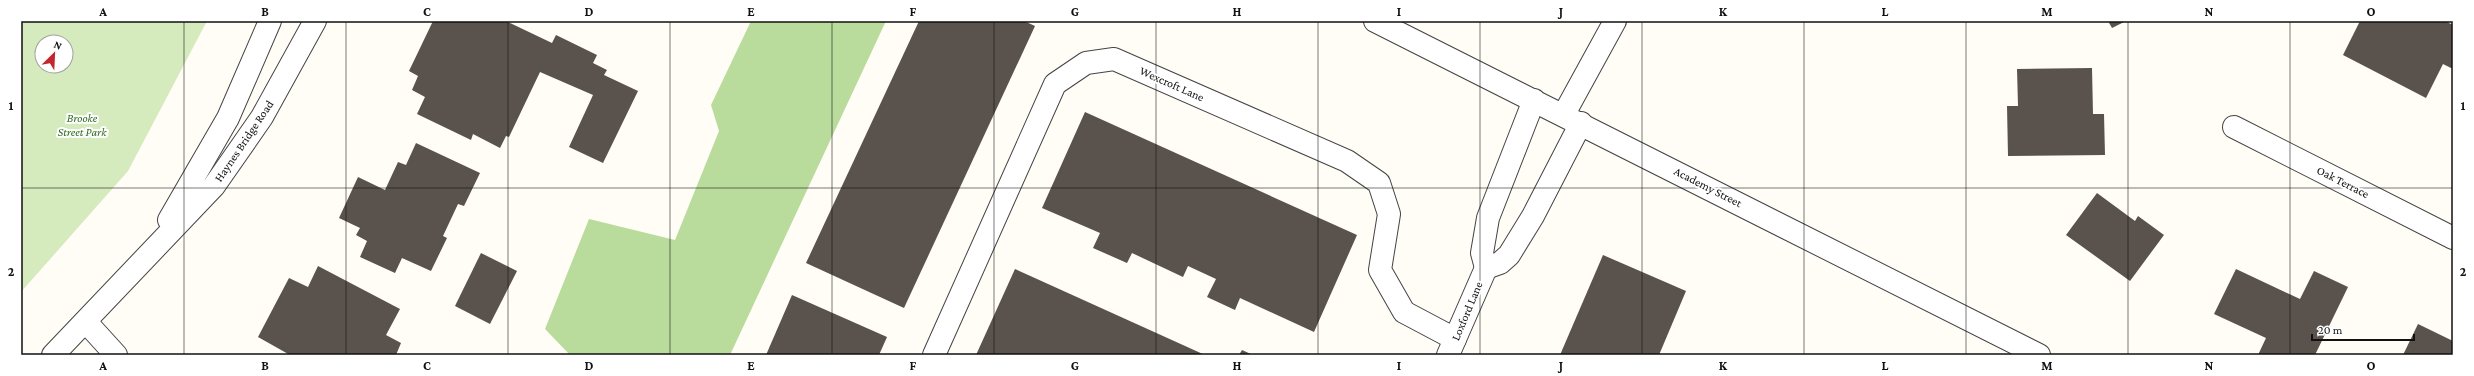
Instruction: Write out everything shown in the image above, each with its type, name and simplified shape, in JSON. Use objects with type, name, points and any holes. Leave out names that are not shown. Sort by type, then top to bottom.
[{"type":"street","name":"Haynes Bridge Road","points":[[154,247],[228,118],[270,21]]},
{"type":"street","name":"Haynes Bridge Road","points":[[53,355],[86,322],[154,247],[218,180],[262,117],[315,21]]},
{"type":"street","name":"Academy Street","points":[[1375,21],[2039,355]]},
{"type":"street","points":[[1534,100],[1488,218],[1482,253],[1486,268],[1500,263],[1509,255],[1533,216],[1572,119],[1615,21]]},
{"type":"street","name":"Wexcroft Lane","points":[[934,355],[1055,84],[1086,63],[1114,59],[1347,161],[1379,183],[1389,214],[1380,270],[1404,312],[1452,347]]},
{"type":"street","name":"Oak Terrace","points":[[2234,127],[2453,238]]},
{"type":"street","name":"Loxford Lane","points":[[1452,347],[1486,268]]},
{"type":"street","points":[[86,322],[116,355]]},
{"type":"green space","name":"Brooke Street Park","points":[[21,21],[207,21],[128,171],[21,292]]},
{"type":"green space","points":[[751,21],[886,21],[730,355],[570,355],[545,329],[589,219],[675,240],[719,131],[711,105]]},
{"type":"building","points":[[433,21],[506,21],[552,43],[556,35],[597,55],[593,63],[607,70],[604,75],[638,91],[603,163],[569,147],[593,95],[540,72],[509,137],[506,136],[500,148],[473,134],[471,140],[417,114],[425,97],[412,90],[418,76],[409,71]]},
{"type":"building","points":[[919,21],[1024,21],[1035,26],[904,308],[806,263]]},
{"type":"building","points":[[2108,21],[2126,21],[2112,28]]},
{"type":"building","points":[[2360,21],[2445,21],[2453,25],[2453,69],[2443,64],[2426,98],[2343,55]]},
{"type":"building","points":[[2092,68],[2093,114],[2104,114],[2105,155],[2008,156],[2007,106],[2018,106],[2017,69]]},
{"type":"building","points":[[1085,112],[1357,235],[1314,332],[1240,298],[1235,310],[1207,297],[1216,279],[1188,266],[1183,277],[1132,253],[1127,263],[1093,248],[1100,233],[1042,208]]},
{"type":"building","points":[[416,143],[480,173],[464,206],[458,204],[443,236],[447,238],[431,271],[402,258],[395,273],[360,257],[367,241],[356,235],[360,228],[339,218],[358,177],[385,190],[398,162],[406,165]]},
{"type":"building","points":[[2097,193],[2135,221],[2138,216],[2164,235],[2130,281],[2066,235]]},
{"type":"building","points":[[481,253],[517,271],[490,324],[455,306]]},
{"type":"building","points":[[1603,255],[1686,291],[1659,355],[1560,355]]},
{"type":"building","points":[[318,266],[400,309],[386,335],[401,343],[396,355],[290,355],[258,337],[289,278],[308,287]]},
{"type":"building","points":[[1015,269],[1205,355],[976,355]]},
{"type":"building","points":[[2236,269],[2300,299],[2314,271],[2348,287],[2315,355],[2258,355],[2266,338],[2214,314]]},
{"type":"building","points":[[792,295],[887,337],[879,355],[766,355]]},
{"type":"building","points":[[2418,324],[2453,341],[2453,355],[2403,355]]},
{"type":"building","points":[[1242,350],[1253,355],[1239,355]]}]
